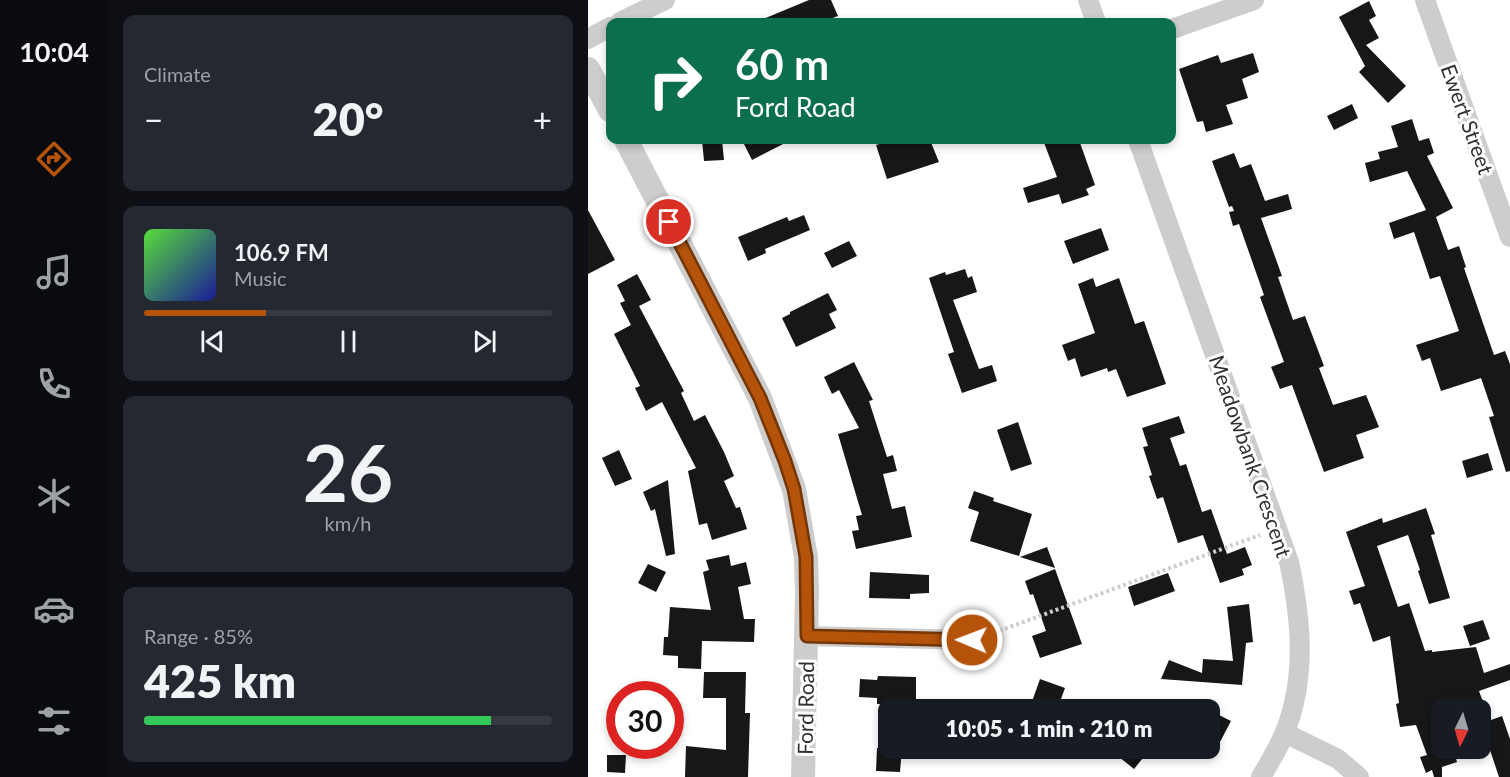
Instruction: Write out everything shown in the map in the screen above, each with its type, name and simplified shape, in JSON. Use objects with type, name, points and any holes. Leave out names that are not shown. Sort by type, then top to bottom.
[{"type":"street","points":[[628,18],[665,0]]},
{"type":"street","points":[[1088,0],[1095,18]]},
{"type":"street","points":[[1176,28],[1254,0]]},
{"type":"street","name":"Ewert Street","points":[[1425,0],[1510,237]]},
{"type":"street","points":[[588,39],[606,29]]},
{"type":"street","points":[[588,69],[606,103]]},
{"type":"street","name":"Ford Road","points":[[628,144],[760,398],[794,489],[806,557],[807,636],[803,777]]},
{"type":"street","name":"Meadowbank Crescent","points":[[1139,144],[1289,562],[1297,599],[1301,640],[1294,702],[1285,733],[1261,777]]},
{"type":"street","points":[[807,636],[972,640]]},
{"type":"street","points":[[1285,733],[1338,759],[1359,777]]},
{"type":"path","points":[[972,640],[997,633],[1277,529]]},
{"type":"building","points":[[809,0],[831,0],[838,16],[833,18],[766,18]]},
{"type":"building","points":[[1369,1],[1376,16],[1369,20],[1379,38],[1366,45],[1406,86],[1388,103],[1359,72],[1365,66],[1339,17]]},
{"type":"building","points":[[1253,53],[1259,72],[1242,79],[1248,98],[1226,105],[1233,124],[1206,132],[1203,121],[1197,122],[1179,69],[1218,55],[1221,63]]},
{"type":"building","points":[[1352,104],[1358,118],[1334,130],[1327,116]]},
{"type":"building","points":[[1412,119],[1419,141],[1429,138],[1434,153],[1427,156],[1453,208],[1436,217],[1448,250],[1459,246],[1466,267],[1464,268],[1494,355],[1505,351],[1510,364],[1510,471],[1506,472],[1489,417],[1494,416],[1481,378],[1441,391],[1430,358],[1422,361],[1416,345],[1459,331],[1440,276],[1430,279],[1414,232],[1394,239],[1389,223],[1426,210],[1407,171],[1370,182],[1365,163],[1380,159],[1378,152],[1398,147],[1391,126]]},
{"type":"building","points":[[702,144],[722,144],[724,160],[704,161]]},
{"type":"building","points":[[744,144],[783,144],[752,160]]},
{"type":"building","points":[[932,144],[939,162],[887,179],[876,145]]},
{"type":"building","points":[[1045,144],[1080,144],[1095,185],[1086,189],[1089,195],[1062,204],[1059,194],[1028,203],[1023,188],[1057,177]]},
{"type":"building","points":[[1234,153],[1240,168],[1251,164],[1265,201],[1288,194],[1292,209],[1261,218],[1282,276],[1278,277],[1293,320],[1305,316],[1324,366],[1319,368],[1333,405],[1366,395],[1379,427],[1356,435],[1364,458],[1324,472],[1292,385],[1280,389],[1271,367],[1284,362],[1260,297],[1264,295],[1239,224],[1233,226],[1229,212],[1234,211],[1232,206],[1229,207],[1212,161]]},
{"type":"building","points":[[588,210],[615,260],[588,274]]},
{"type":"building","points":[[804,215],[810,230],[765,249],[766,253],[748,261],[738,237],[787,217],[789,221]]},
{"type":"building","points":[[1101,228],[1109,250],[1073,264],[1064,241]]},
{"type":"building","points":[[849,241],[857,256],[832,268],[824,253]]},
{"type":"building","points":[[965,269],[968,278],[972,276],[977,292],[953,300],[979,369],[992,365],[997,381],[962,393],[948,354],[954,352],[929,278],[945,272],[946,275]]},
{"type":"building","points":[[637,274],[651,300],[639,306],[684,391],[681,393],[694,421],[705,415],[724,452],[734,476],[724,481],[736,508],[740,507],[747,529],[712,540],[707,523],[699,525],[688,471],[696,468],[662,402],[646,411],[635,388],[640,386],[614,334],[631,325],[620,303],[625,301],[617,285]]},
{"type":"building","points":[[1093,278],[1096,287],[1119,278],[1135,324],[1144,321],[1166,384],[1127,397],[1116,369],[1108,372],[1107,368],[1081,377],[1075,358],[1068,361],[1062,345],[1095,333],[1078,284]]},
{"type":"building","points":[[828,293],[837,310],[829,314],[836,328],[796,347],[782,318]]},
{"type":"building","points":[[854,362],[873,400],[869,401],[887,457],[893,455],[897,471],[883,474],[892,509],[905,506],[912,537],[856,549],[852,531],[859,530],[856,516],[862,515],[838,434],[859,428],[839,390],[832,394],[824,377]]},
{"type":"building","points":[[1179,416],[1185,433],[1170,438],[1180,466],[1186,464],[1202,512],[1211,509],[1227,554],[1245,547],[1252,565],[1242,569],[1244,575],[1220,583],[1203,535],[1178,543],[1163,497],[1157,499],[1149,476],[1152,475],[1143,447],[1148,446],[1142,428]]},
{"type":"building","points":[[1018,422],[1032,464],[1011,471],[997,430]]},
{"type":"building","points":[[619,450],[632,479],[615,486],[602,458]]},
{"type":"building","points":[[1488,453],[1493,470],[1467,478],[1462,461]]},
{"type":"building","points":[[668,480],[675,554],[666,556],[655,509],[651,511],[643,492]]},
{"type":"building","points":[[974,491],[994,498],[993,501],[1032,514],[1019,556],[970,541],[979,512],[968,508]]},
{"type":"building","points":[[1426,508],[1435,534],[1431,535],[1450,598],[1429,604],[1408,535],[1377,546],[1398,607],[1409,603],[1425,651],[1476,647],[1484,673],[1510,664],[1510,680],[1479,691],[1482,699],[1431,699],[1431,759],[1456,759],[1457,762],[1442,767],[1442,777],[1434,777],[1432,770],[1426,773],[1420,757],[1427,755],[1416,725],[1400,727],[1390,636],[1373,642],[1360,603],[1354,605],[1349,591],[1365,586],[1346,532],[1382,518],[1383,523]]},
{"type":"building","points":[[1047,547],[1055,568],[1020,557]]},
{"type":"building","points":[[729,555],[731,566],[746,562],[751,584],[738,587],[744,619],[755,619],[754,642],[702,641],[701,669],[678,668],[678,656],[663,655],[664,637],[668,637],[670,607],[711,610],[703,572],[709,570],[706,560]]},
{"type":"building","points":[[648,564],[666,572],[656,592],[638,583]]},
{"type":"building","points":[[1055,569],[1082,644],[1040,658],[1032,636],[1046,631],[1033,594],[1030,595],[1025,581]]},
{"type":"building","points":[[870,572],[929,575],[929,593],[910,594],[910,599],[869,598]]},
{"type":"building","points":[[1168,573],[1175,591],[1134,606],[1128,587]]},
{"type":"building","points":[[1249,604],[1253,642],[1246,643],[1242,685],[1161,679],[1169,660],[1202,673],[1203,659],[1233,661],[1227,607]]},
{"type":"building","points":[[1483,620],[1490,639],[1470,646],[1463,626]]},
{"type":"building","points":[[704,672],[746,672],[745,713],[750,713],[748,777],[685,777],[686,746],[726,750],[726,698],[703,698]]},
{"type":"building","points":[[878,676],[916,677],[916,699],[878,699],[877,704],[877,698],[859,697],[860,679],[877,680]]},
{"type":"building","points":[[1040,679],[1065,688],[1061,699],[1033,699]]},
{"type":"building","points":[[1220,716],[1231,721],[1220,742]]},
{"type":"building","points":[[1502,716],[1510,739],[1510,777],[1499,777],[1491,753],[1491,720]]},
{"type":"building","points":[[877,748],[878,759],[901,759],[900,772],[876,771]]},
{"type":"building","points":[[607,759],[626,759],[625,773],[607,772]]},
{"type":"building","points":[[1122,759],[1142,759],[1134,769]]},
{"type":"route","points":[[669,222],[760,398],[785,461],[794,489],[806,557],[807,636],[972,640]]}]
